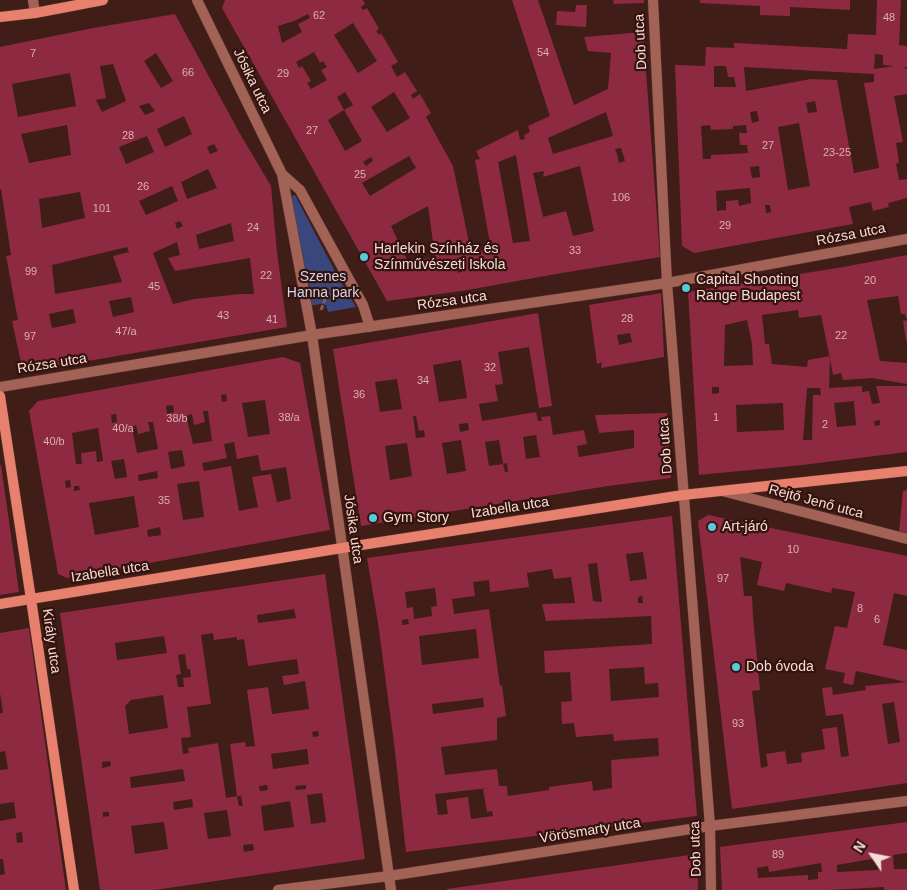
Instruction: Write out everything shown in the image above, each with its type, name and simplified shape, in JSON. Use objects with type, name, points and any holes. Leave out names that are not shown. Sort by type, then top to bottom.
[{"type":"street","points":[[33,0],[36,12]]},
{"type":"street","points":[[0,17],[103,0]]},
{"type":"street","name":"Jósika utca","points":[[197,0],[282,174],[312,335],[391,890]]},
{"type":"street","name":"Dob utca","points":[[653,0],[667,283],[710,826],[711,890]]},
{"type":"street","name":"Jósika utca","points":[[282,174],[300,190],[363,305],[370,327]]},
{"type":"street","name":"Rózsa utca","points":[[0,386],[312,335],[667,283],[907,239]]},
{"type":"street","name":"Király utca","points":[[0,396],[74,890]]},
{"type":"street","name":"Izabella utca","points":[[0,604],[683,495],[907,471]]},
{"type":"street","name":"Rejtő Jenő utca","points":[[719,490],[907,539]]},
{"type":"street","name":"Vörösmarty utca","points":[[278,890],[389,876],[710,826],[907,801]]},
{"type":"path","points":[[320,312],[326,297],[330,295],[336,285],[336,278],[346,274]]},
{"type":"green space","name":"Szenes Hanna park","points":[[295,195],[356,307],[328,312],[326,305],[308,306],[288,198]]},
{"type":"building","points":[[225,0],[363,0],[365,4],[361,7],[363,10],[367,8],[379,29],[376,31],[379,35],[381,33],[398,62],[391,66],[397,77],[405,72],[417,91],[411,95],[413,99],[420,94],[431,113],[426,117],[453,166],[471,252],[491,249],[475,160],[480,159],[476,151],[518,130],[520,140],[525,139],[524,135],[530,132],[528,126],[550,116],[512,0],[538,0],[574,105],[608,89],[611,53],[588,51],[584,37],[643,32],[660,257],[462,291],[387,301],[222,8]],"holes":[[[308,14],[310,18],[298,24],[302,32],[282,43],[278,26]],[[353,23],[377,61],[358,73],[334,35]],[[314,52],[320,63],[323,61],[327,67],[321,70],[327,80],[311,89],[307,83],[311,81],[302,66],[299,68],[296,62]],[[345,92],[353,105],[344,110],[337,97]],[[394,92],[410,118],[387,132],[371,107]],[[344,110],[362,141],[345,151],[328,120]],[[606,112],[613,136],[553,154],[548,138]],[[621,148],[625,161],[619,163],[615,149]],[[516,155],[530,241],[513,243],[498,162]],[[409,156],[416,168],[370,196],[362,183]],[[371,157],[373,161],[366,166],[363,162]],[[580,166],[594,231],[573,236],[566,211],[543,217],[533,173],[544,171],[543,177]],[[428,206],[435,257],[408,262],[391,226]],[[459,259],[463,271],[458,273],[454,260]]]},
{"type":"building","points":[[613,0],[644,0],[644,3],[614,4]]},
{"type":"building","points":[[700,0],[850,0],[850,10],[790,7],[790,16],[760,15],[760,6],[700,3]]},
{"type":"building","points":[[877,0],[901,0],[899,45],[907,46],[907,67],[903,67],[907,69],[907,94],[894,96],[903,142],[896,143],[899,162],[896,164],[899,180],[907,179],[907,198],[888,203],[889,207],[873,211],[871,202],[849,207],[853,224],[694,253],[682,246],[675,65],[705,66],[706,47],[734,48],[734,43],[847,49],[848,34],[876,35]],"holes":[[[875,54],[883,55],[883,65],[894,66],[874,69]],[[714,66],[726,66],[728,77],[734,77],[736,87],[714,87]],[[744,67],[874,74],[874,82],[864,83],[879,168],[854,173],[837,80],[811,79],[746,91]],[[815,101],[817,112],[808,113],[806,103]],[[757,111],[759,121],[752,123],[750,112]],[[799,123],[810,186],[788,190],[778,127]],[[710,125],[711,130],[733,129],[733,126],[746,125],[747,133],[739,133],[740,145],[747,145],[748,153],[711,155],[711,159],[703,159],[701,126]],[[759,166],[760,177],[752,178],[750,167]],[[750,188],[751,203],[739,206],[738,200],[726,201],[726,210],[717,211],[716,191]],[[765,205],[770,205],[771,212],[766,213]]]},
{"type":"building","points":[[576,5],[587,5],[586,27],[556,25],[557,11],[575,12]]},
{"type":"building","points":[[175,14],[239,132],[271,186],[287,327],[23,372],[12,321],[18,320],[6,256],[11,255],[0,189],[0,47]],"holes":[[[156,53],[173,81],[161,88],[144,61]],[[113,64],[126,101],[102,112],[96,100],[106,98],[100,66]],[[70,73],[76,106],[18,117],[12,84]],[[149,103],[155,111],[145,115],[139,106]],[[184,116],[192,134],[165,147],[157,129]],[[67,125],[71,155],[29,163],[21,134]],[[147,136],[154,152],[126,164],[119,147]],[[214,144],[218,151],[210,154],[207,147]],[[208,169],[217,188],[187,199],[181,182]],[[172,186],[178,201],[146,215],[139,201]],[[80,192],[85,218],[42,228],[39,199]],[[180,221],[183,226],[177,229],[175,223]],[[231,223],[234,241],[199,249],[196,235]],[[177,242],[180,255],[168,258],[175,271],[250,258],[254,294],[194,299],[173,304],[153,253]],[[127,247],[129,252],[113,256],[122,282],[55,294],[52,265]],[[131,297],[134,312],[113,317],[109,301]],[[73,309],[76,323],[52,328],[49,314]]]},
{"type":"building","points":[[907,255],[907,318],[905,314],[901,314],[898,296],[867,300],[880,361],[907,363],[907,384],[872,378],[843,380],[841,373],[833,375],[830,359],[829,388],[862,386],[862,392],[869,391],[872,404],[880,403],[876,386],[907,386],[907,452],[699,475],[688,292]],"holes":[[[798,310],[799,318],[821,315],[829,356],[808,360],[807,367],[772,364],[769,344],[765,344],[762,315]],[[747,320],[752,344],[753,365],[724,366],[725,325]],[[712,387],[719,387],[719,393],[712,394]],[[807,388],[820,388],[821,395],[813,395],[812,440],[803,440]],[[854,401],[856,425],[837,427],[834,403]],[[783,403],[784,430],[737,432],[736,405]],[[880,420],[880,425],[875,426],[874,421]]]},
{"type":"building","points":[[661,293],[664,357],[601,368],[602,362],[597,364],[589,305]],"holes":[[[630,333],[632,342],[619,345],[617,335]]]},
{"type":"building","points":[[538,313],[552,406],[539,408],[529,347],[498,352],[503,384],[495,385],[498,401],[479,404],[482,421],[536,412],[538,421],[542,421],[541,417],[550,416],[553,435],[584,430],[587,444],[577,446],[579,457],[634,448],[634,430],[599,433],[595,415],[667,413],[671,478],[608,486],[361,526],[333,349]],"holes":[[[461,360],[467,398],[439,402],[433,365]],[[397,379],[402,409],[380,412],[375,382]],[[413,416],[416,416],[419,431],[424,430],[425,437],[416,438]],[[468,423],[469,430],[460,432],[459,424]],[[536,435],[540,457],[526,459],[523,437]],[[461,440],[466,471],[447,474],[442,443]],[[499,440],[503,464],[489,466],[485,442]],[[407,443],[412,476],[390,480],[385,446]],[[507,463],[508,472],[505,472],[503,464]]]},
{"type":"building","points":[[907,320],[907,340],[906,341],[903,321]]},
{"type":"building","points":[[283,357],[300,363],[330,530],[67,578],[58,574],[29,411],[38,401]],"holes":[[[226,394],[227,401],[222,402],[221,395]],[[265,400],[270,434],[248,437],[242,403]],[[173,405],[174,412],[167,414],[166,406]],[[203,411],[208,411],[212,441],[193,444],[186,416],[192,414],[194,425],[205,422]],[[116,414],[117,422],[112,423],[111,415]],[[148,422],[153,422],[158,449],[137,453],[132,427],[136,425],[138,434],[150,431]],[[98,428],[103,461],[97,462],[96,451],[81,453],[82,464],[76,464],[72,433]],[[234,442],[237,459],[258,455],[261,471],[286,467],[291,499],[277,502],[271,474],[252,477],[258,507],[239,511],[231,466],[204,471],[202,463],[227,458],[224,444]],[[182,450],[185,466],[171,469],[168,452]],[[124,459],[127,477],[115,479],[111,461]],[[157,471],[158,478],[139,481],[138,475]],[[70,480],[71,487],[66,488],[65,481]],[[199,481],[204,517],[183,520],[177,484]],[[74,486],[79,486],[80,490],[74,491]],[[134,496],[139,527],[95,535],[89,503]],[[160,527],[161,535],[148,537],[147,530]]]},
{"type":"building","points":[[0,465],[19,592],[0,595]]},
{"type":"building","points":[[907,490],[907,534],[899,532],[903,491]]},
{"type":"building","points":[[708,515],[907,556],[907,596],[894,593],[883,645],[907,650],[907,682],[907,783],[732,809],[698,521]],"holes":[[[740,557],[762,562],[757,585],[784,591],[786,583],[831,593],[832,588],[855,592],[847,628],[835,626],[825,669],[845,673],[843,683],[853,685],[856,671],[907,682],[865,686],[866,690],[833,695],[832,687],[822,688],[826,716],[843,714],[849,756],[841,757],[837,727],[822,729],[825,749],[801,753],[802,762],[787,764],[785,751],[766,754],[768,766],[761,768],[752,691],[760,690],[752,596],[744,596]],[[894,702],[900,742],[888,744],[882,704]]]},
{"type":"building","points":[[672,516],[697,816],[406,852],[394,743],[367,558]],"holes":[[[643,552],[647,579],[630,581],[626,554]],[[597,563],[602,602],[593,601],[588,564]],[[552,569],[554,579],[571,577],[575,603],[542,604],[546,621],[651,616],[652,644],[544,651],[545,673],[570,672],[572,701],[561,702],[562,724],[574,723],[576,737],[613,734],[614,741],[658,738],[659,756],[611,760],[612,788],[593,791],[592,781],[549,787],[549,790],[508,796],[507,786],[499,786],[497,769],[445,775],[441,747],[497,740],[497,718],[506,716],[489,609],[454,614],[452,599],[475,596],[473,582],[489,580],[490,592],[529,587],[527,573]],[[435,588],[437,606],[431,607],[432,616],[414,619],[413,607],[407,608],[405,592]],[[642,595],[643,603],[638,603],[638,598]],[[408,619],[409,624],[402,625],[402,620]],[[476,629],[479,658],[422,665],[419,636]],[[644,667],[645,684],[658,683],[659,697],[611,701],[609,669]],[[483,698],[484,707],[433,714],[432,704]],[[489,788],[483,789],[487,812],[492,811],[493,816],[471,819],[468,797],[446,800],[448,814],[438,815],[435,794]]]},
{"type":"building","points":[[325,574],[365,859],[155,890],[100,890],[60,613]],"holes":[[[294,609],[296,618],[258,623],[257,615]],[[213,633],[214,640],[237,637],[237,640],[244,639],[248,666],[297,659],[299,674],[282,676],[284,685],[305,681],[309,709],[272,714],[268,687],[247,690],[255,746],[246,747],[245,742],[230,744],[237,796],[226,798],[218,743],[188,748],[189,753],[183,754],[181,738],[191,737],[187,707],[211,704],[201,635]],[[164,636],[167,653],[117,660],[115,643]],[[185,654],[187,669],[190,669],[191,677],[183,678],[184,687],[178,687],[176,675],[181,674],[178,655]],[[163,695],[168,728],[129,734],[125,706],[131,700]],[[318,731],[319,736],[313,737],[312,732]],[[307,749],[309,764],[273,769],[271,754]],[[110,761],[111,766],[102,768],[102,762]],[[183,769],[185,781],[131,788],[130,777]],[[267,785],[268,790],[260,791],[259,786]],[[306,785],[306,789],[296,790],[295,786]],[[322,793],[326,822],[311,824],[307,795]],[[237,796],[241,796],[243,806],[239,806]],[[192,799],[193,807],[174,810],[173,802]],[[290,801],[294,827],[264,831],[261,806]],[[227,810],[231,836],[208,839],[204,813]],[[103,812],[109,812],[109,816],[103,817]],[[164,822],[168,849],[135,854],[131,826]],[[253,844],[254,850],[244,852],[243,845]]]},
{"type":"building","points":[[29,628],[66,890],[0,890],[0,875],[5,874],[3,859],[0,859],[0,821],[16,818],[14,802],[0,804],[0,770],[8,769],[5,751],[0,752],[0,713],[3,713],[0,693],[0,633]],"holes":[[[22,832],[23,842],[17,843],[16,833]]]},
{"type":"building","points":[[907,822],[907,853],[893,855],[894,869],[907,869],[907,890],[884,890],[884,887],[830,890],[722,890],[720,847]],"holes":[[[877,858],[878,870],[837,872],[837,865]],[[821,863],[822,872],[818,872],[818,879],[808,880],[808,875],[758,878],[757,868],[768,866],[769,872]]]},
{"type":"building","points":[[697,854],[698,890],[447,890],[447,889]]},
{"type":"place","name":"Harlekin Színház és Színművészeti Iskola","points":[[364,257]]},
{"type":"place","name":"Capital Shooting Range Budapest","points":[[686,288]]},
{"type":"place","name":"Gym Story","points":[[373,518]]},
{"type":"place","name":"Art-járó","points":[[712,527]]},
{"type":"place","name":"Dob óvoda","points":[[736,667]]}]
